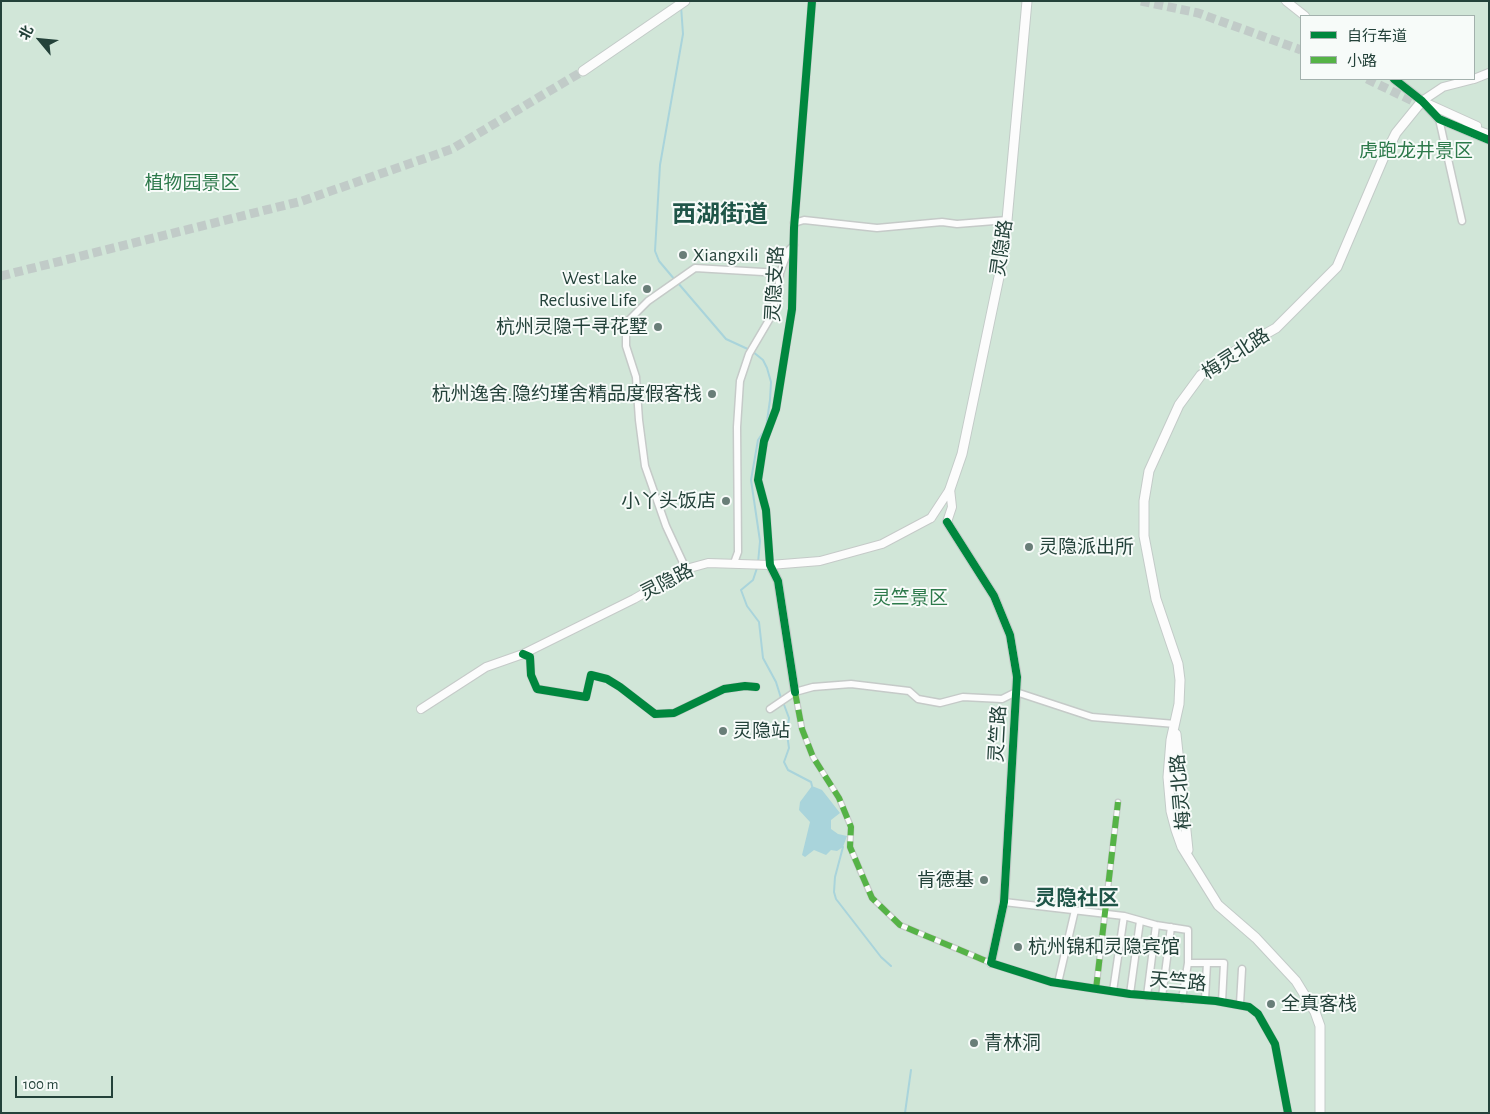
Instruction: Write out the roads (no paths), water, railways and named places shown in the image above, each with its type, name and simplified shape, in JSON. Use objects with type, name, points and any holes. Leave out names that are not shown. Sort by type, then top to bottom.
[{"type":"main road","points":[[583,71],[685,1]]},
{"type":"main road","name":"灵隐路","points":[[950,489],[962,454],[1004,253],[1027,1]]},
{"type":"main road","name":"梅灵北路","points":[[1320,1113],[1319,1049],[1315,1029],[1303,999],[1262,946],[1218,905],[1190,860],[1176,830],[1168,794],[1170,753],[1179,704],[1178,664],[1156,599],[1144,536],[1144,501],[1150,471],[1179,405],[1201,375],[1225,357],[1276,328],[1336,267],[1396,133],[1422,101]]},
{"type":"main road","points":[[1467,127],[1489,135]]},
{"type":"main road","name":"梅灵北路","points":[[1175,724],[1182,815],[1190,860]]},
{"type":"street","name":"灵隐支路","points":[[768,564],[766,510],[758,480],[764,441],[776,409],[794,282],[794,223],[812,1]]},
{"type":"street","points":[[1286,1],[1304,15]]},
{"type":"street","name":"梅灵北路","points":[[1475,79],[1489,73]]},
{"type":"street","points":[[1395,80],[1422,101],[1439,119],[1489,140]]},
{"type":"street","name":"梅灵北路","points":[[1422,101],[1443,87],[1470,80]]},
{"type":"street","points":[[1422,101],[1459,119],[1489,130]]},
{"type":"street","points":[[1439,119],[1462,221]]},
{"type":"street","points":[[794,223],[804,220],[877,228],[942,222],[957,224],[1007,220]]},
{"type":"street","points":[[734,564],[738,552],[738,397],[740,381],[749,354],[769,320],[780,273],[788,251],[794,245]]},
{"type":"street","points":[[686,569],[649,481],[638,420],[636,377],[626,346],[629,320],[637,310],[695,268],[780,273]]},
{"type":"street","points":[[950,489],[952,507],[947,522],[931,518],[950,489]]},
{"type":"street","name":"灵隐路","points":[[421,709],[486,668],[523,654],[634,599],[686,569],[708,563],[768,564],[820,561],[882,544],[931,518]]},
{"type":"street","name":"灵竺路","points":[[947,522],[994,596],[1010,635],[1016,677],[1004,902],[991,963]]},
{"type":"street","points":[[768,564],[778,581],[802,729],[813,757],[839,798],[850,827],[850,847],[872,898],[900,925],[991,963]]},
{"type":"street","points":[[523,654],[530,656],[531,675],[537,688],[586,697],[591,675],[606,679],[620,687],[655,714],[674,713],[724,690],[744,686],[756,687]]},
{"type":"street","points":[[770,709],[795,692],[814,687],[851,684],[909,691],[918,699],[940,703],[963,697],[1002,698],[1016,692],[1092,717],[1175,724]]},
{"type":"street","points":[[1096,989],[1118,802]]},
{"type":"street","points":[[1004,902],[1124,916],[1156,925],[1188,930],[1188,963],[1182,998]]},
{"type":"street","points":[[1058,983],[1075,910]]},
{"type":"street","points":[[1114,991],[1124,916]]},
{"type":"street","points":[[1130,994],[1140,921]]},
{"type":"street","points":[[1147,996],[1156,925]]},
{"type":"street","points":[[1162,997],[1171,927]]},
{"type":"street","name":"天竺路","points":[[991,963],[1058,983],[1147,996],[1240,1004],[1258,1014],[1275,1044],[1288,1113]]},
{"type":"street","points":[[1188,963],[1224,963],[1222,1002]]},
{"type":"street","points":[[1205,1000],[1207,963]]},
{"type":"street","points":[[1240,1004],[1242,970]]},
{"type":"water","points":[[812,786],[822,790],[840,813],[831,820],[831,829],[838,834],[847,836],[843,847],[837,851],[831,850],[826,855],[814,850],[805,857],[802,855],[810,822],[799,810],[800,802]]},
{"type":"waterway","points":[[675,280],[659,261],[655,251],[660,165],[683,34],[681,6]]},
{"type":"waterway","points":[[678,283],[726,339],[752,351],[763,360],[767,368],[771,382],[770,400],[766,428],[758,440],[751,480],[760,541],[758,563]]},
{"type":"waterway","points":[[757,568],[753,580],[741,590],[747,606],[759,622],[763,658],[776,682],[781,698]]},
{"type":"waterway","points":[[783,702],[789,718],[787,734],[789,748],[784,762],[788,770],[811,782],[812,786]]},
{"type":"waterway","points":[[843,847],[835,877],[834,892],[836,899],[881,957],[891,966]]},
{"type":"waterway","points":[[905,1113],[911,1070]]},
{"type":"tunnel","points":[[1141,1],[1198,13],[1300,50]]},
{"type":"tunnel","points":[[1,276],[302,201],[452,149],[583,71]]},
{"type":"tunnel","points":[[1369,80],[1467,127]]},
{"type":"place","name":"Xiangxili","points":[[683,255]]},
{"type":"place","name":"West Lake Reclusive Life","points":[[647,289]]},
{"type":"place","name":"杭州灵隐千寻花墅","points":[[658,327]]},
{"type":"place","name":"杭州逸舍.隐约瑾舍精品度假客栈","points":[[712,394]]},
{"type":"place","name":"小丫头饭店","points":[[726,501]]},
{"type":"place","name":"灵隐派出所","points":[[1029,547]]},
{"type":"place","name":"灵隐站","points":[[723,731]]},
{"type":"place","name":"肯德基","points":[[984,880]]},
{"type":"place","name":"杭州锦和灵隐宾馆","points":[[1018,947]]},
{"type":"place","name":"全真客栈","points":[[1271,1004]]},
{"type":"place","name":"青林洞","points":[[974,1043]]},
{"type":"district","name":"西湖街道","points":[[720,215]]},
{"type":"district","name":"灵隐社区","points":[[1077,899]]},
{"type":"park label","name":"虎跑龙井景区","points":[[1416,151]]},
{"type":"park label","name":"植物园景区","points":[[192,183]]},
{"type":"park label","name":"灵竺景区","points":[[910,598]]}]
